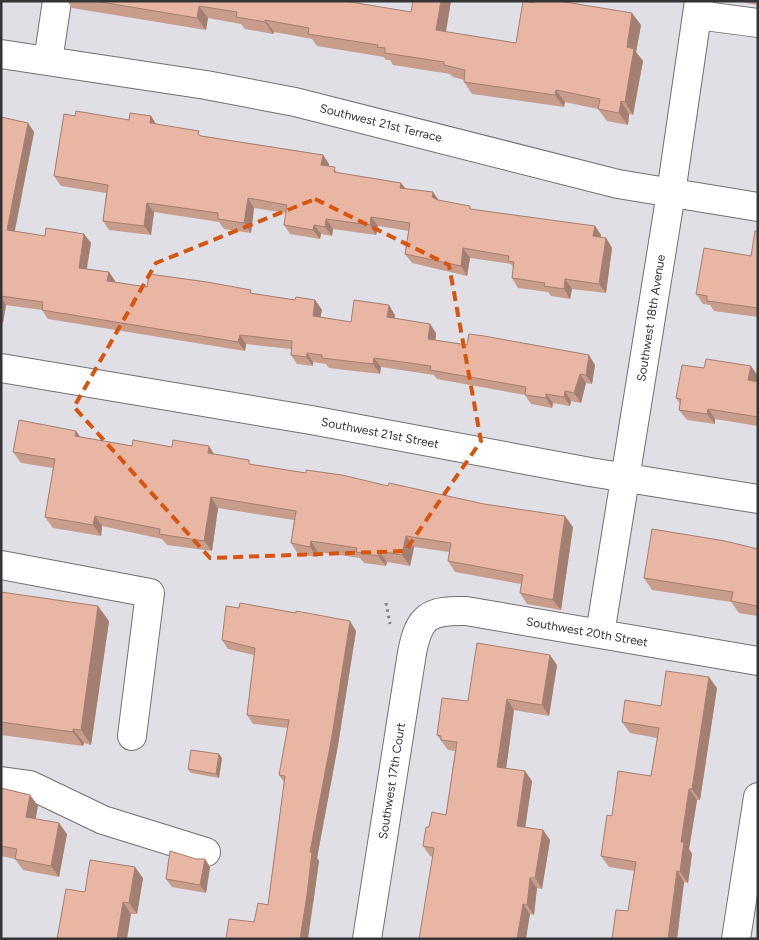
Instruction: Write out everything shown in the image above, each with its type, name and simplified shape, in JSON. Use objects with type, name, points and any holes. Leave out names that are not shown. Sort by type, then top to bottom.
[{"type":"street","points":[[48,61],[57,1]]},
{"type":"street","points":[[698,8],[758,23]]},
{"type":"street","name":"Southwest 18th Avenue","points":[[600,634],[671,193],[698,8]]},
{"type":"street","name":"Southwest 21st Terrace","points":[[1,54],[206,85],[295,102],[618,184],[758,207]]},
{"type":"street","name":"Southwest 21st Street","points":[[1,368],[310,420],[626,478],[758,499]]},
{"type":"street","points":[[1,565],[150,593],[132,736]]},
{"type":"street","name":"Southwest 20th Street","points":[[420,624],[425,618],[436,613],[449,610],[466,611],[758,661]]},
{"type":"street","name":"Southwest 17th Court","points":[[367,939],[412,653],[420,624]]},
{"type":"street","points":[[1,781],[30,785],[103,820],[206,852]]},
{"type":"street","points":[[736,939],[758,797]]},
{"type":"path","points":[[386,603],[390,624]]},
{"type":"highlighted area","points":[[315,199],[449,265],[481,441],[405,551],[210,558],[74,407],[156,263]]},
{"type":"building","points":[[95,1],[345,1],[411,12],[413,1],[441,1],[436,30],[516,43],[523,1],[534,3],[534,1],[559,1],[632,13],[627,47],[634,49],[625,102],[621,101],[619,113],[598,109],[600,99],[556,90],[555,95],[464,82],[465,70],[444,65],[444,62],[385,53],[385,48],[377,47],[378,45],[308,34],[309,28],[236,17],[237,12],[199,6],[197,18]]},
{"type":"building","points":[[76,111],[129,120],[130,113],[151,116],[150,123],[199,131],[198,134],[201,136],[323,155],[321,165],[335,167],[334,172],[401,183],[400,188],[433,192],[432,197],[438,200],[470,206],[470,209],[595,226],[593,236],[606,238],[599,284],[565,279],[564,289],[544,286],[545,283],[512,278],[514,262],[508,261],[509,256],[463,248],[461,266],[405,254],[410,223],[371,217],[370,225],[326,219],[325,227],[314,225],[313,230],[284,225],[287,205],[248,198],[244,223],[218,219],[218,213],[147,203],[144,226],[103,221],[108,185],[54,176],[64,114],[75,116]]},
{"type":"building","points":[[1,117],[28,123],[7,230],[45,236],[46,228],[84,234],[79,268],[109,272],[107,281],[147,287],[149,274],[251,290],[250,293],[295,300],[296,297],[315,300],[313,316],[351,322],[354,300],[389,305],[387,317],[430,324],[428,339],[467,345],[469,334],[589,355],[586,375],[580,374],[574,393],[565,391],[564,397],[546,394],[546,398],[525,395],[526,387],[430,370],[431,366],[374,358],[373,364],[322,358],[322,355],[307,353],[306,357],[291,355],[292,341],[240,335],[238,342],[42,310],[43,302],[1,296]]},
{"type":"building","points":[[755,231],[758,231],[758,308],[707,301],[707,296],[696,294],[704,248],[751,256]]},
{"type":"building","points":[[706,359],[751,366],[748,380],[758,382],[758,417],[708,409],[707,414],[679,410],[681,399],[676,398],[682,365],[704,368]]},
{"type":"building","points":[[19,420],[76,431],[75,436],[132,446],[133,440],[172,447],[173,440],[209,446],[208,453],[249,460],[249,464],[306,473],[306,470],[342,475],[388,486],[389,483],[484,504],[565,516],[553,600],[520,593],[523,575],[448,561],[451,543],[406,536],[402,555],[379,551],[378,556],[356,552],[357,548],[311,541],[310,547],[291,543],[296,511],[211,497],[204,541],[159,534],[160,529],[95,516],[93,525],[45,517],[55,459],[13,452]]},
{"type":"building","points":[[652,529],[725,541],[758,549],[758,608],[757,606],[731,601],[733,592],[644,578]]},
{"type":"building","points":[[1,592],[98,606],[81,730],[73,729],[73,732],[1,722]]},
{"type":"building","points":[[240,603],[350,621],[332,736],[310,852],[312,852],[300,939],[226,939],[229,919],[254,922],[258,903],[268,905],[285,776],[279,775],[289,720],[247,715],[255,648],[222,640],[226,606],[239,608]]},
{"type":"building","points":[[477,643],[550,655],[542,705],[507,699],[497,767],[525,771],[517,826],[543,830],[535,878],[530,878],[527,905],[523,904],[517,939],[419,939],[434,848],[423,846],[426,827],[429,827],[432,812],[446,815],[457,742],[441,740],[441,736],[437,735],[442,698],[468,701]]},
{"type":"building","points":[[666,671],[709,677],[692,789],[689,789],[681,842],[684,842],[680,872],[677,871],[668,939],[612,939],[616,910],[628,911],[636,862],[601,856],[607,815],[612,816],[618,771],[651,776],[659,728],[622,722],[625,700],[661,706]]},
{"type":"building","points":[[191,750],[219,754],[216,774],[188,769]]},
{"type":"building","points":[[1,788],[30,795],[26,817],[59,823],[51,866],[15,859],[17,849],[1,846]]},
{"type":"building","points":[[170,851],[196,859],[205,859],[200,885],[166,879]]},
{"type":"building","points":[[90,860],[135,867],[129,903],[123,902],[117,939],[57,939],[66,889],[85,892]]}]
